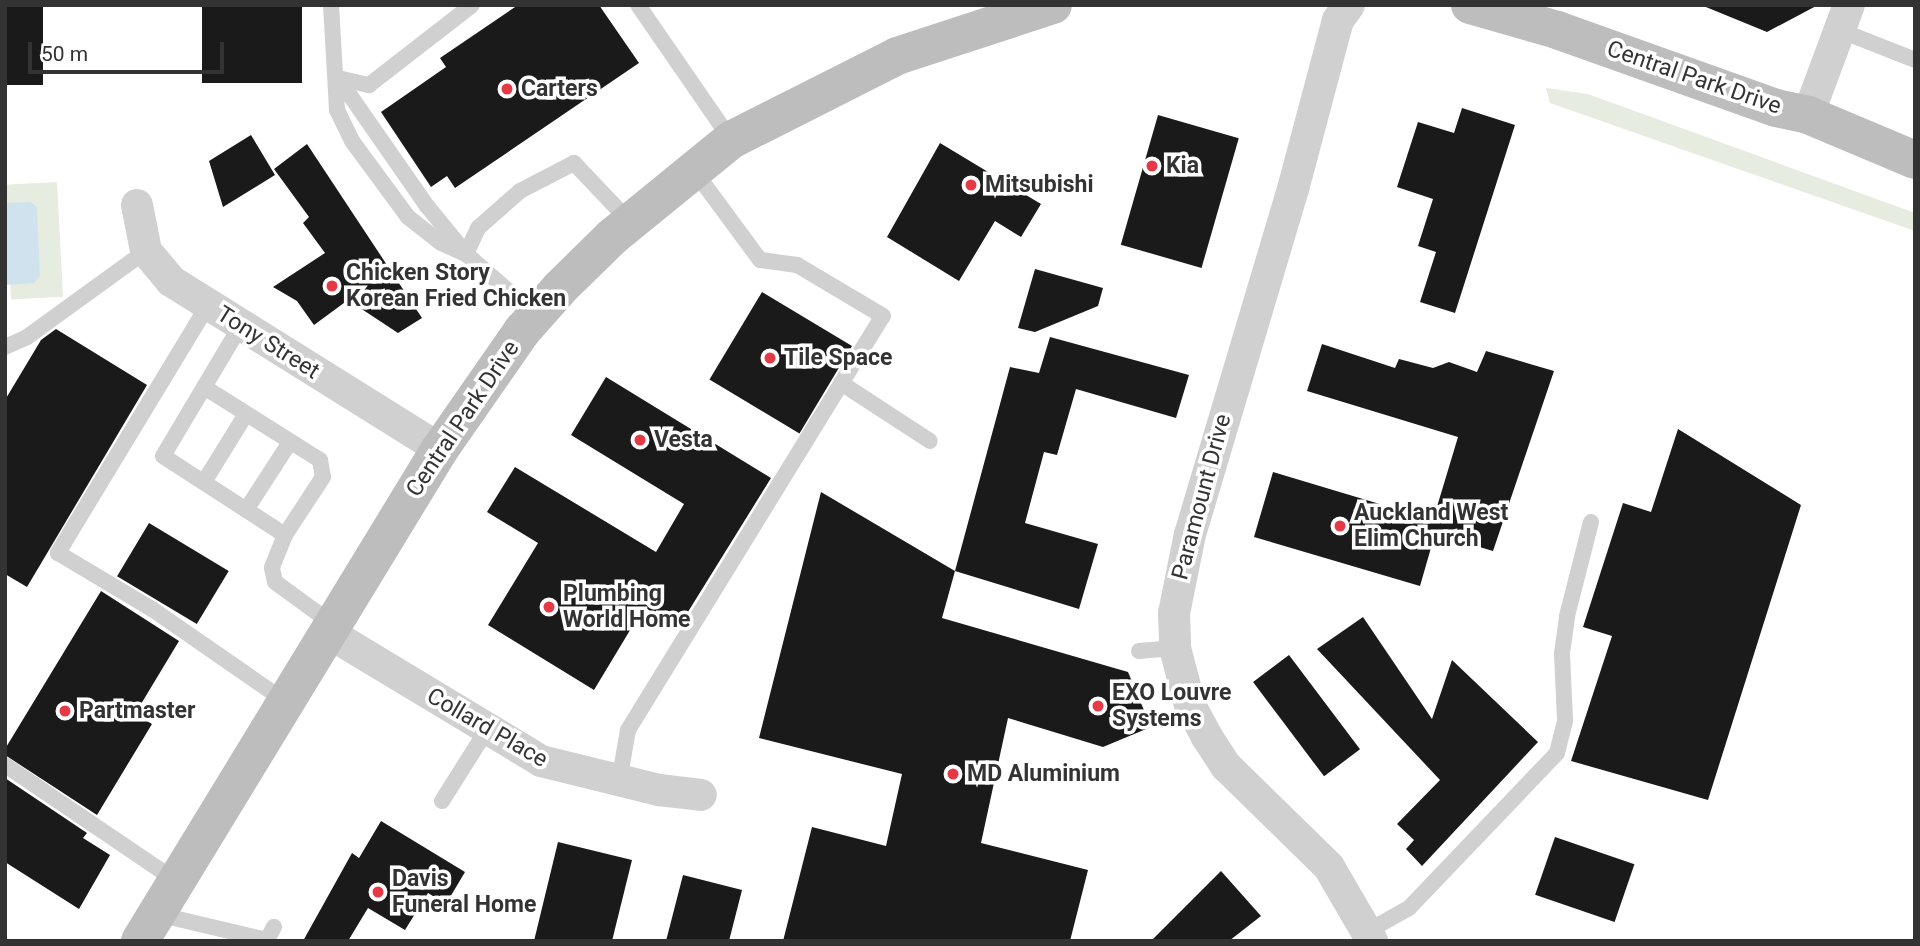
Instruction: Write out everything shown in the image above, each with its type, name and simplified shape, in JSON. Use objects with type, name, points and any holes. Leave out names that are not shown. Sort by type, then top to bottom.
[{"type":"main road","name":"Central Park Drive","points":[[148,927],[440,449],[536,315],[630,222],[731,140],[897,55],[1053,5]]},
{"type":"main road","name":"Central Park Drive","points":[[1477,6],[1557,30],[1776,108],[1808,115],[1915,160]]},
{"type":"street","name":"Paramount Drive","points":[[1349,5],[1338,20],[1293,189],[1190,534],[1174,613],[1175,648],[1190,705],[1226,766],[1329,867],[1370,936]]},
{"type":"street","points":[[1808,115],[1844,18]]},
{"type":"street","name":"Tony Street","points":[[137,205],[146,251],[171,281],[440,449]]},
{"type":"street","name":"Collard Place","points":[[331,629],[486,730],[541,761],[619,782],[701,795]]},
{"type":"lane","points":[[331,5],[338,78],[337,110],[387,191],[408,217],[441,243],[466,254]]},
{"type":"lane","points":[[338,78],[369,85],[472,5]]},
{"type":"lane","points":[[638,5],[731,140]]},
{"type":"lane","points":[[1844,18],[1915,60]]},
{"type":"lane","points":[[338,78],[427,206],[466,254],[536,315]]},
{"type":"lane","points":[[466,254],[478,228],[497,209],[520,191],[574,163],[630,222]]},
{"type":"lane","points":[[619,782],[628,730],[883,316],[797,265],[760,260],[693,169]]},
{"type":"lane","points":[[5,348],[27,337],[146,251]]},
{"type":"lane","points":[[208,305],[58,553],[152,609],[285,701]]},
{"type":"lane","points":[[240,325],[163,456],[285,535]]},
{"type":"lane","points":[[841,383],[930,441]]},
{"type":"lane","points":[[204,387],[320,460],[323,477],[285,535],[272,568],[275,582],[331,629]]},
{"type":"lane","points":[[204,482],[246,414]]},
{"type":"lane","points":[[247,510],[290,442]]},
{"type":"lane","points":[[1370,936],[1409,908],[1557,753],[1565,720],[1562,653],[1567,616],[1591,522]]},
{"type":"lane","points":[[1139,651],[1175,648]]},
{"type":"lane","points":[[442,801],[486,730]]},
{"type":"lane","points":[[5,765],[175,880]]},
{"type":"lane","points":[[148,927],[267,940],[274,927]]},
{"type":"shaded area","points":[[1546,88],[1588,94],[1915,213],[1915,231],[1550,103]]},
{"type":"shaded area","points":[[57,182],[63,297],[11,300],[5,185]]},
{"type":"water","points":[[30,202],[37,207],[40,276],[34,283],[5,285],[5,203]]},
{"type":"building","points":[[5,5],[43,5],[43,85],[5,85]]},
{"type":"building","points":[[202,5],[302,5],[302,83],[202,83]]},
{"type":"building","name":"Carters","points":[[518,5],[599,5],[639,63],[455,188],[447,176],[431,187],[381,112],[446,67],[440,58]]},
{"type":"building","points":[[1701,5],[1818,5],[1767,32]]},
{"type":"building","points":[[1462,108],[1515,125],[1455,313],[1420,302],[1436,252],[1418,246],[1433,199],[1397,187],[1418,122],[1454,133]]},
{"type":"building","points":[[1158,115],[1239,138],[1202,268],[1121,245]]},
{"type":"building","points":[[251,135],[275,175],[223,207],[209,161]]},
{"type":"building","points":[[940,143],[1041,204],[1021,237],[995,221],[959,281],[887,237]]},
{"type":"building","points":[[307,144],[422,318],[398,333],[348,300],[314,325],[297,301],[273,287],[325,253],[303,223],[309,217],[274,169]]},
{"type":"building","points":[[1035,269],[1103,288],[1098,306],[1035,332],[1018,328]]},
{"type":"building","points":[[762,292],[852,346],[799,434],[709,379]]},
{"type":"building","points":[[56,329],[147,385],[27,587],[5,574],[5,400],[41,340]]},
{"type":"building","points":[[1050,337],[1189,375],[1176,418],[1076,389],[1057,455],[1044,452],[1025,523],[1098,544],[1079,609],[955,571],[1010,367],[1039,373]]},
{"type":"building","points":[[1322,344],[1395,368],[1399,359],[1433,368],[1449,362],[1477,372],[1486,351],[1554,371],[1493,551],[1435,534],[1420,586],[1254,537],[1273,472],[1433,520],[1458,437],[1307,391]]},
{"type":"building","points":[[606,377],[771,478],[678,628],[644,607],[594,690],[488,625],[538,543],[487,512],[515,467],[656,552],[684,504],[571,435]]},
{"type":"building","points":[[1678,429],[1801,505],[1708,800],[1571,761],[1612,636],[1583,627],[1623,503],[1651,512]]},
{"type":"building","points":[[821,492],[955,571],[942,618],[1128,672],[1151,727],[1103,747],[1008,718],[981,843],[1088,870],[1070,941],[783,941],[812,827],[886,846],[902,774],[759,738]]},
{"type":"building","points":[[149,523],[229,571],[197,624],[117,576]]},
{"type":"building","points":[[101,591],[179,641],[135,714],[152,724],[97,815],[5,755],[5,749]]},
{"type":"building","points":[[1363,617],[1432,719],[1452,660],[1538,742],[1422,866],[1406,849],[1414,840],[1397,824],[1440,780],[1317,649]]},
{"type":"building","points":[[1289,655],[1360,749],[1324,776],[1253,682]]},
{"type":"building","points":[[5,778],[87,833],[83,838],[110,855],[79,909],[5,862]]},
{"type":"building","points":[[381,821],[465,872],[446,904],[428,893],[405,930],[368,908],[348,941],[303,941],[352,853],[359,858]]},
{"type":"building","points":[[1555,837],[1634,864],[1615,922],[1535,895]]},
{"type":"building","points":[[558,842],[632,860],[612,941],[534,941]]},
{"type":"building","points":[[1221,871],[1261,916],[1229,941],[1151,941]]},
{"type":"building","points":[[683,875],[742,890],[729,941],[666,941]]},
{"type":"place","name":"Carters","points":[[507,89]]},
{"type":"place","name":"Kia","points":[[1152,166]]},
{"type":"place","name":"Mitsubishi","points":[[971,185]]},
{"type":"place","name":"Chicken Story Korean Fried Chicken","points":[[332,286]]},
{"type":"place","name":"Tile Space","points":[[770,358]]},
{"type":"place","name":"Vesta","points":[[640,440]]},
{"type":"place","name":"Auckland West Elim Church","points":[[1340,526]]},
{"type":"place","name":"Plumbing World Home","points":[[549,607]]},
{"type":"place","name":"EXO Louvre Systems","points":[[1098,706]]},
{"type":"place","name":"Partmaster","points":[[65,711]]},
{"type":"place","name":"MD Aluminium","points":[[953,774]]},
{"type":"place","name":"Davis Funeral Home","points":[[378,892]]}]
